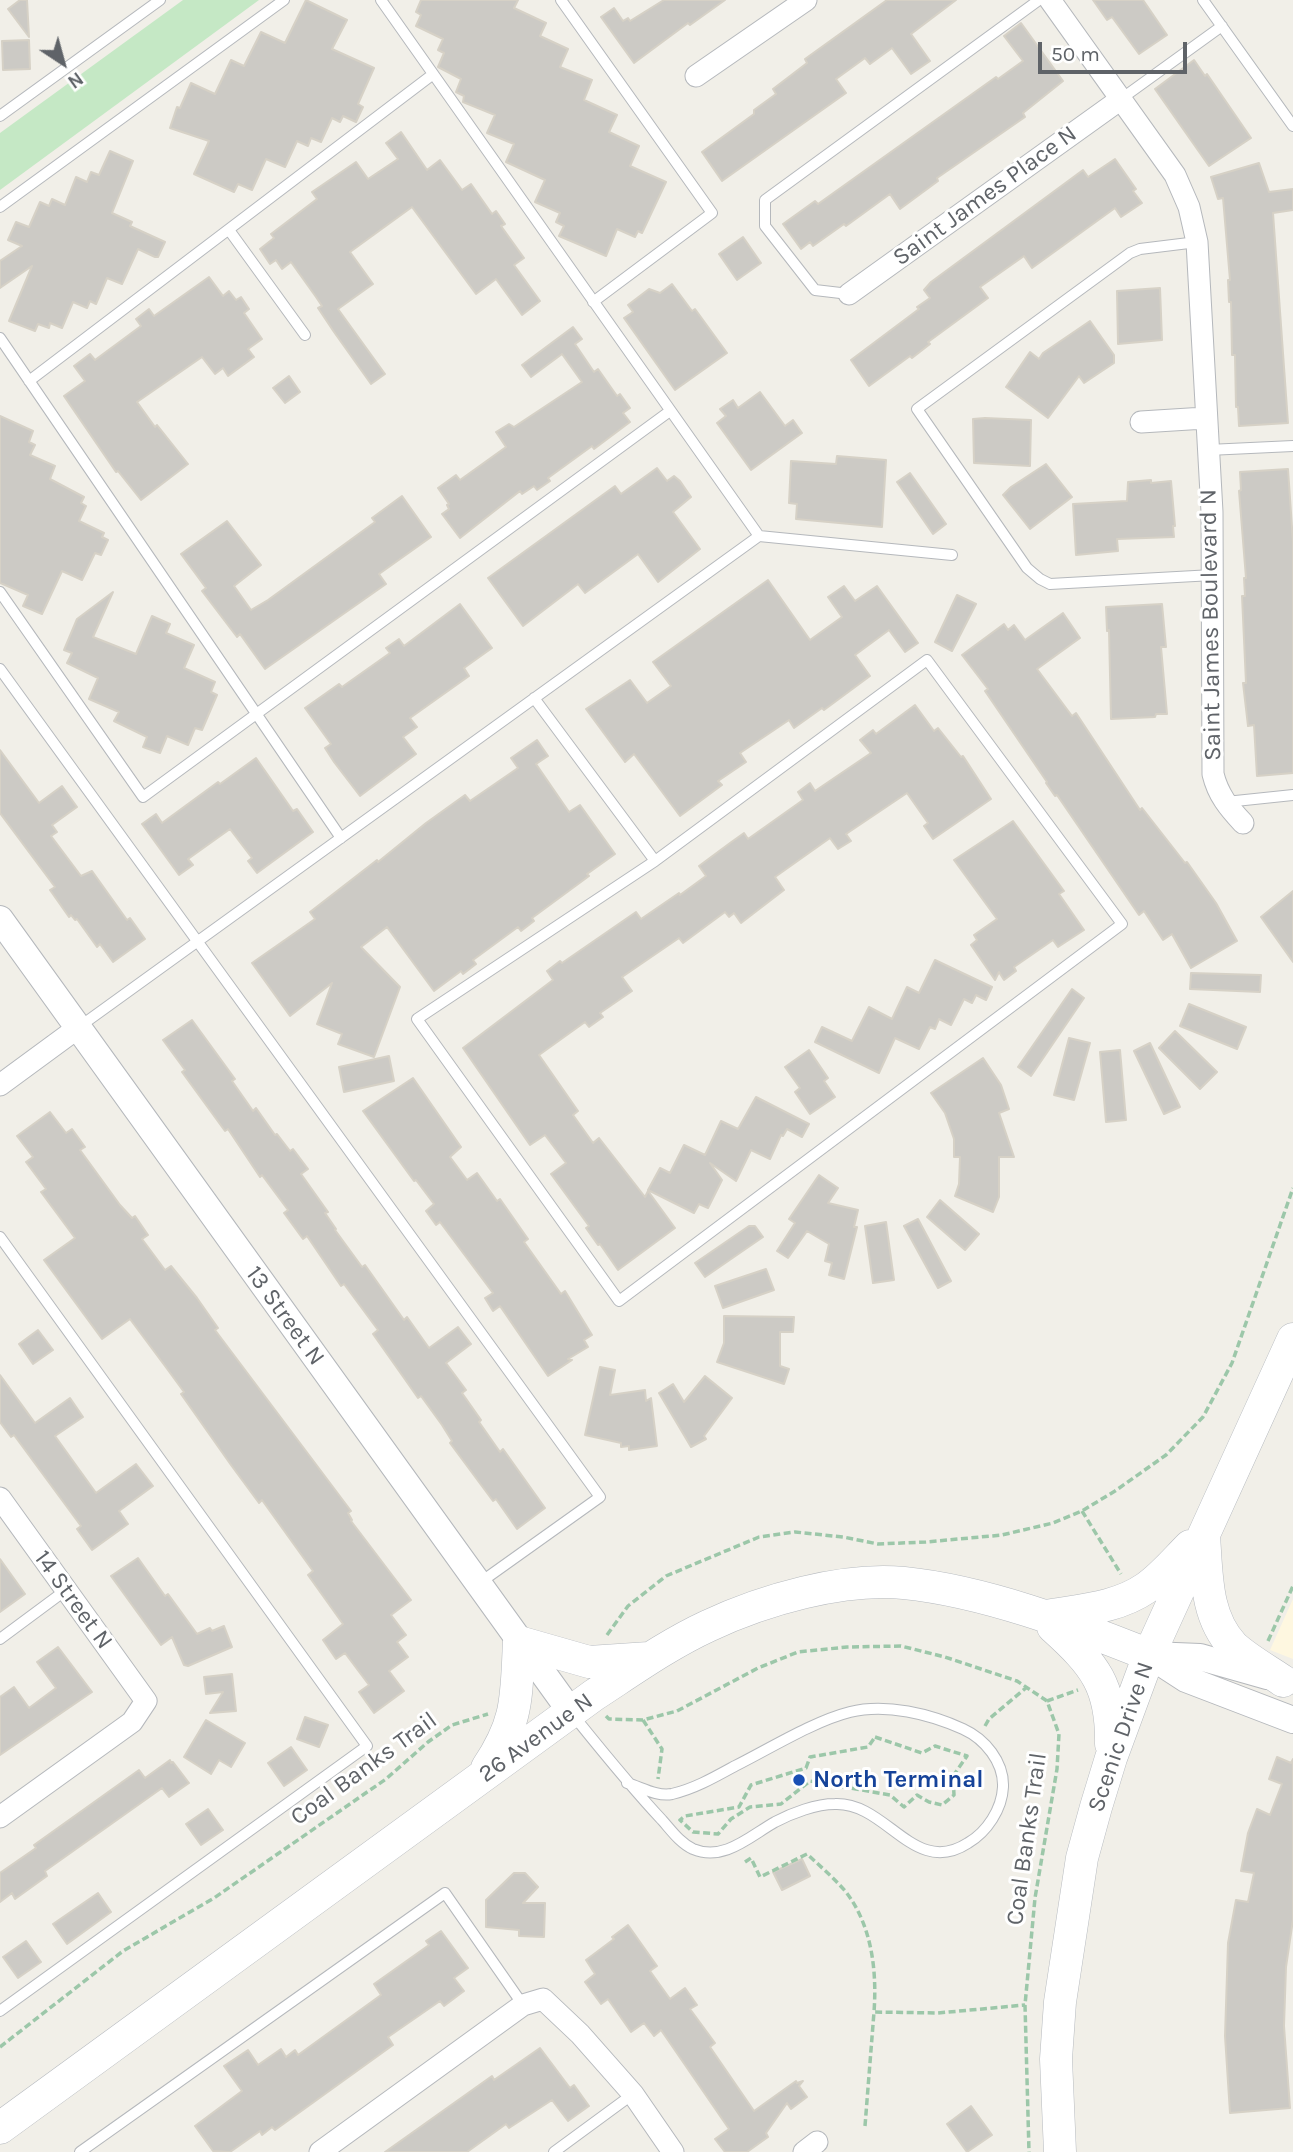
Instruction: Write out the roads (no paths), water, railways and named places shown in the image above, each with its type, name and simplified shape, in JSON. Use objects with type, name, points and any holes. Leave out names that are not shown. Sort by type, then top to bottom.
[{"type":"main road","name":"Scenic Drive N","points":[[1060,2152],[1056,2059],[1060,2002],[1082,1858],[1111,1758],[1149,1655],[1291,1336]]},
{"type":"main road","points":[[1042,1617],[1112,1605],[1134,1595],[1148,1587],[1204,1532]]},
{"type":"main road","points":[[1204,1532],[1210,1600],[1218,1625],[1234,1647],[1288,1683]]},
{"type":"main road","name":"26 Avenue N","points":[[0,2128],[583,1704],[650,1658],[710,1625],[757,1607],[813,1591],[860,1583],[903,1583],[981,1597],[1149,1655]]},
{"type":"main road","points":[[1042,1617],[1081,1652],[1101,1683],[1111,1715],[1111,1758]]},
{"type":"main road","points":[[479,1779],[503,1744],[512,1721],[519,1642],[589,1662],[650,1658]]},
{"type":"street","points":[[696,76],[806,0]]},
{"type":"street","name":"Saint James Boulevard N","points":[[1050,0],[1175,175],[1189,207],[1197,242],[1208,450],[1213,575],[1213,774],[1216,788],[1224,802],[1243,823]]},
{"type":"street","name":"Saint James Place N","points":[[849,294],[1121,99]]},
{"type":"street","points":[[1141,422],[1205,418]]},
{"type":"street","name":"13 Street N","points":[[0,919],[519,1642],[583,1704]]},
{"type":"street","points":[[0,1085],[79,1027]]},
{"type":"street","name":"14 Street N","points":[[0,1499],[146,1701],[132,1722],[0,1817]]},
{"type":"street","points":[[1149,1655],[1200,1657],[1288,1683]]},
{"type":"street","points":[[1149,1655],[1186,1679],[1293,1720]]},
{"type":"street","points":[[320,2152],[523,2005],[543,1999],[580,2035],[633,2094],[673,2152]]},
{"type":"lane","points":[[0,116],[160,0]]},
{"type":"lane","points":[[0,207],[284,0]]},
{"type":"lane","points":[[382,0],[432,75],[759,536]]},
{"type":"lane","points":[[561,0],[712,213],[593,302]]},
{"type":"lane","points":[[849,294],[815,290],[765,226],[765,200],[1039,0]]},
{"type":"lane","points":[[1203,0],[1293,126]]},
{"type":"lane","points":[[1121,99],[1222,26]]},
{"type":"lane","points":[[29,381],[432,75]]},
{"type":"lane","points":[[229,230],[305,335]]},
{"type":"lane","points":[[1197,242],[1140,249],[1130,253],[917,409],[1027,568],[1040,579],[1050,584],[1213,575]]},
{"type":"lane","points":[[0,338],[341,838]]},
{"type":"lane","points":[[0,592],[142,797],[670,411]]},
{"type":"lane","points":[[1208,450],[1293,446]]},
{"type":"lane","points":[[79,1027],[759,536],[952,555]]},
{"type":"lane","points":[[927,660],[1122,924],[619,1301],[417,1019],[655,861],[927,660]]},
{"type":"lane","points":[[0,669],[600,1497],[478,1584]]},
{"type":"lane","points":[[534,698],[655,861]]},
{"type":"lane","points":[[1224,802],[1293,795]]},
{"type":"lane","points":[[0,1237],[367,1746],[0,2011]]},
{"type":"lane","points":[[0,1639],[66,1590]]},
{"type":"lane","points":[[583,1704],[627,1783],[680,1839],[689,1847],[701,1851],[729,1849],[778,1821],[837,1803],[866,1811],[922,1850],[940,1852],[960,1848],[984,1829],[999,1806],[1003,1782],[1000,1767],[988,1747],[968,1731],[932,1717],[876,1709],[839,1715],[708,1780],[670,1795],[659,1795],[627,1783]]},
{"type":"lane","points":[[80,2152],[445,1892],[523,2005]]},
{"type":"lane","points":[[554,2152],[633,2094]]},
{"type":"place","name":"North Terminal","points":[[799,1780]]}]
